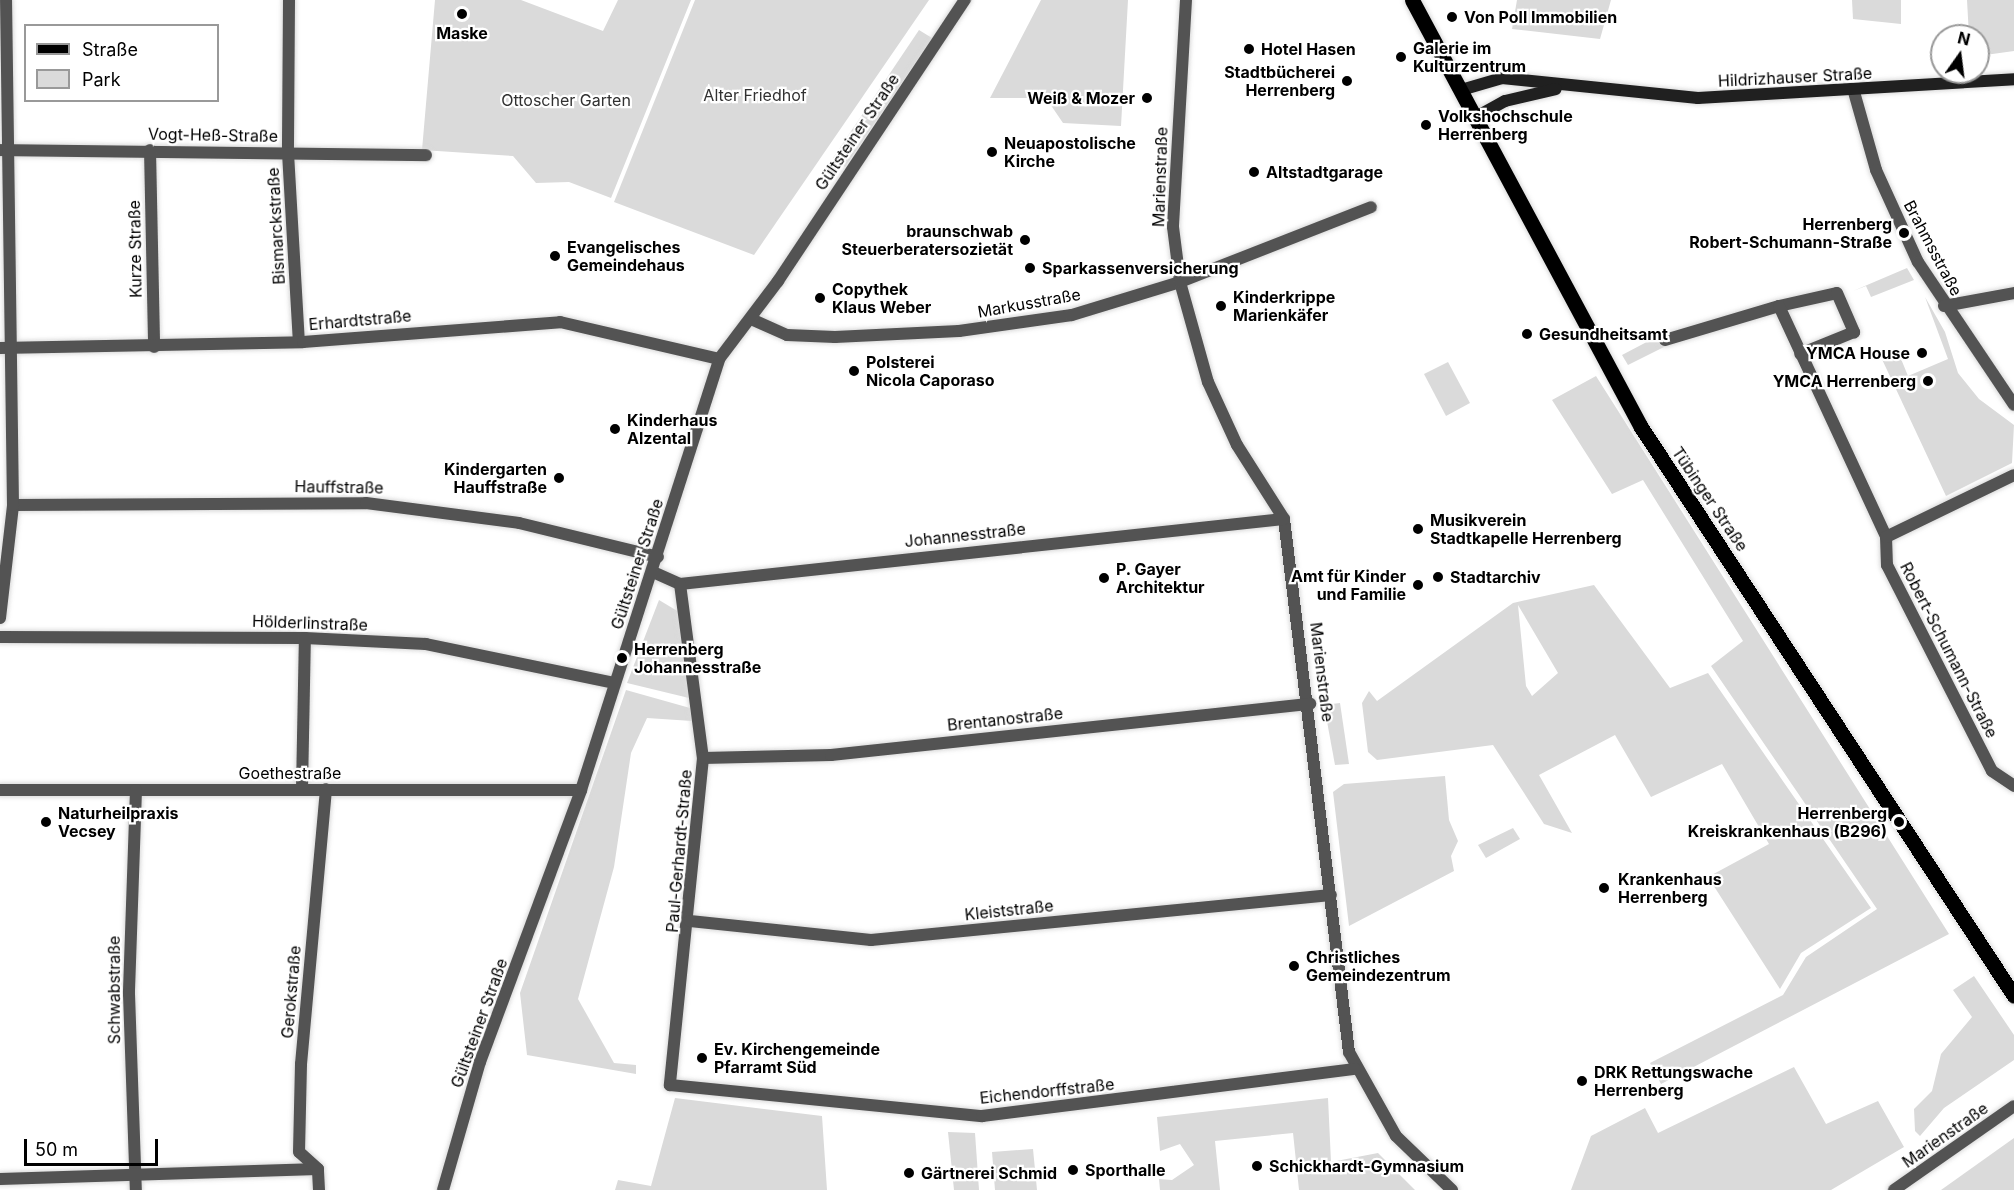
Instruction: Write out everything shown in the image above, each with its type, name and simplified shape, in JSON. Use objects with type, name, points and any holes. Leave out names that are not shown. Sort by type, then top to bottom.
[{"type":"main road","name":"Tübinger Straße","points":[[1413,1],[1641,427],[2014,996]]},
{"type":"main road","name":"Hildrizhauser Straße","points":[[1461,90],[1502,78],[1698,98],[1854,92],[2014,79]]},
{"type":"main road","name":"Hildrizhauser Straße","points":[[1476,117],[1505,101],[1577,87]]},
{"type":"street","points":[[0,618],[13,505],[5,348],[6,0]]},
{"type":"street","name":"Bismarckstraße","points":[[290,0],[288,153],[299,342]]},
{"type":"street","name":"Gültsteiner Straße","points":[[443,1190],[480,1062],[581,790],[614,683],[658,557],[719,359],[751,319],[965,0]]},
{"type":"street","name":"Marienstraße","points":[[1186,0],[1173,227],[1180,282],[1208,382],[1237,445],[1284,519],[1310,704],[1345,1035],[1355,1069],[1402,1144],[1452,1190]]},
{"type":"street","name":"Brahmsstraße","points":[[1854,92],[1876,170],[1944,306],[2014,405]]},
{"type":"street","name":"Vogt-Heß-Straße","points":[[5,150],[426,155]]},
{"type":"street","name":"Kurze Straße","points":[[150,150],[154,347]]},
{"type":"street","name":"Markusstraße","points":[[751,319],[786,334],[959,331],[1072,315],[1180,282],[1371,207]]},
{"type":"street","points":[[1665,340],[1779,306],[1837,293],[1854,332],[1800,354]]},
{"type":"street","points":[[1944,306],[2014,293]]},
{"type":"street","name":"Robert-Schumann-Straße","points":[[1779,306],[1886,537],[1887,565],[1992,771],[2014,786]]},
{"type":"street","name":"Erhardtstraße","points":[[5,348],[154,347],[299,342],[560,322],[719,359]]},
{"type":"street","points":[[1886,537],[2014,475]]},
{"type":"street","name":"Hauffstraße","points":[[13,505],[366,503],[519,523],[658,557]]},
{"type":"street","name":"Johannesstraße","points":[[680,584],[1284,519]]},
{"type":"street","points":[[653,572],[680,584]]},
{"type":"street","name":"Paul-Gerhardt-Straße","points":[[669,1085],[690,921],[703,758],[680,584]]},
{"type":"street","name":"Hölderlinstraße","points":[[0,637],[305,638],[426,644],[614,683]]},
{"type":"street","points":[[302,789],[305,638]]},
{"type":"street","name":"Brentanostraße","points":[[703,758],[831,755],[1310,704]]},
{"type":"street","name":"Gerokstraße","points":[[318,1169],[299,1152],[302,1053],[326,789]]},
{"type":"street","name":"Goethestraße","points":[[0,790],[581,790]]},
{"type":"street","name":"Schwabstraße","points":[[136,790],[129,994],[136,1184]]},
{"type":"street","name":"Kleiststraße","points":[[690,921],[871,940],[1331,895]]},
{"type":"street","name":"Eichendorffstraße","points":[[669,1085],[982,1116],[1355,1069]]},
{"type":"street","name":"Marienstraße","points":[[1894,1190],[2014,1106]]},
{"type":"street","points":[[0,1179],[136,1184],[318,1169],[319,1190]]},
{"type":"green space","name":"Ottoscher Garten","points":[[435,0],[521,0],[603,31],[618,0],[691,0],[611,198],[569,182],[536,183],[513,156],[422,150]]},
{"type":"green space","name":"Alter Friedhof","points":[[695,0],[929,0],[754,255],[614,202]]},
{"type":"green space","points":[[1041,0],[1128,0],[1121,126],[1063,123],[1046,98],[990,98]]},
{"type":"green space","points":[[1517,0],[1611,0],[1600,39],[1512,29]]},
{"type":"green space","points":[[1852,0],[1901,0],[1901,24],[1853,19]]},
{"type":"green space","points":[[1967,0],[2014,0],[2014,51],[1990,54],[1990,24],[1968,24]]},
{"type":"green space","points":[[919,30],[932,38],[845,167],[833,158]]},
{"type":"green space","points":[[1907,268],[1914,280],[1871,297],[1866,286],[1853,291]]},
{"type":"green space","name":"YMCA Herrenberg","points":[[1925,297],[1945,332],[1958,373],[1979,399],[2014,425],[2012,463],[1946,496],[1880,355],[1897,349],[1908,376],[1948,359]]},
{"type":"green space","points":[[1660,335],[1666,346],[1628,365],[1622,355]]},
{"type":"green space","points":[[1448,362],[1470,403],[1446,416],[1424,374]]},
{"type":"green space","points":[[1596,376],[1949,934],[1661,1084],[1650,1063],[1783,995],[1806,957],[1877,909],[1711,666],[1743,641],[1643,480],[1612,494],[1552,400]]},
{"type":"green space","points":[[1594,585],[1670,688],[1708,673],[1871,908],[1801,953],[1780,989],[1708,877],[1769,844],[1722,764],[1651,797],[1615,735],[1539,775],[1572,833],[1544,824],[1493,745],[1377,760],[1368,752],[1362,703],[1369,691],[1377,701],[1513,603]],"holes":[[[1518,605],[1558,673],[1532,696],[1526,686]]]},
{"type":"green space","points":[[659,600],[679,612],[689,698],[627,683]]},
{"type":"green space","points":[[626,690],[690,708],[692,721],[647,718],[631,753],[614,867],[578,999],[614,1063],[636,1065],[636,1074],[527,1055],[520,993]]},
{"type":"green space","points":[[1340,703],[1349,764],[1335,765],[1324,705]]},
{"type":"green space","points":[[1445,776],[1449,820],[1458,841],[1451,856],[1454,871],[1349,926],[1333,792],[1344,784]]},
{"type":"green space","points":[[1513,828],[1520,839],[1486,858],[1478,845]]},
{"type":"green space","points":[[1974,976],[2014,1035],[2014,1060],[1944,1108],[1920,1136],[1915,1131],[1914,1109],[1932,1091],[1941,1054],[1972,1017],[1953,990]]},
{"type":"green space","points":[[1794,1067],[1826,1124],[1878,1101],[1904,1147],[1831,1190],[1571,1190],[1591,1136],[1645,1108],[1658,1133]]},
{"type":"green space","points":[[675,1098],[822,1116],[827,1190],[615,1190],[618,1180],[651,1186]]},
{"type":"green space","points":[[1328,1098],[1331,1162],[1378,1153],[1415,1190],[1299,1190],[1293,1133],[1215,1141],[1220,1190],[1160,1190],[1159,1179],[1172,1180],[1194,1165],[1180,1144],[1160,1151],[1157,1117]]},
{"type":"green space","points":[[948,1132],[975,1133],[979,1190],[954,1190]]},
{"type":"green space","points":[[2014,1138],[2014,1190],[1941,1190]]},
{"type":"green space","points":[[1033,1149],[1037,1190],[995,1190],[992,1152]]},
{"type":"place","name":"Maske","points":[[462,14]]},
{"type":"place","name":"Von Poll Immobilien","points":[[1452,17]]},
{"type":"place","name":"Hotel Hasen","points":[[1249,49]]},
{"type":"place","name":"Galerie im Kulturzentrum","points":[[1401,57]]},
{"type":"place","name":"Stadtbücherei Herrenberg","points":[[1347,81]]},
{"type":"place","name":"Weiß & Mozer","points":[[1147,98]]},
{"type":"place","name":"Volkshochschule Herrenberg","points":[[1426,125]]},
{"type":"place","name":"Neuapostolische Kirche","points":[[992,152]]},
{"type":"place","name":"Altstadtgarage","points":[[1254,172]]},
{"type":"place","name":"Herrenberg Robert-Schumann-Straße","points":[[1904,233]]},
{"type":"place","name":"braunschwab Steuerberatersozietät","points":[[1025,240]]},
{"type":"place","name":"Evangelisches Gemeindehaus","points":[[555,256]]},
{"type":"place","name":"Sparkassenversicherung","points":[[1030,268]]},
{"type":"place","name":"Copythek Klaus Weber","points":[[820,298]]},
{"type":"place","name":"Kinderkrippe Marienkäfer","points":[[1221,306]]},
{"type":"place","name":"Gesundheitsamt","points":[[1527,334]]},
{"type":"place","name":"YMCA House","points":[[1922,353]]},
{"type":"place","name":"Polsterei Nicola Caporaso","points":[[854,371]]},
{"type":"place","name":"YMCA Herrenberg","points":[[1928,381]]},
{"type":"place","name":"Kinderhaus Alzental","points":[[615,429]]},
{"type":"place","name":"Kindergarten Hauffstraße","points":[[559,478]]},
{"type":"place","name":"Musikverein Stadtkapelle Herrenberg","points":[[1418,529]]},
{"type":"place","name":"Stadtarchiv","points":[[1438,577]]},
{"type":"place","name":"P. Gayer Architektur","points":[[1104,578]]},
{"type":"place","name":"Amt für Kinder und Familie","points":[[1418,585]]},
{"type":"place","name":"Herrenberg Johannesstraße","points":[[622,658]]},
{"type":"place","name":"Naturheilpraxis Vecsey","points":[[46,822]]},
{"type":"place","name":"Herrenberg Kreiskrankenhaus (B296)","points":[[1899,822]]},
{"type":"place","name":"Krankenhaus Herrenberg","points":[[1604,888]]},
{"type":"place","name":"Christliches Gemeindezentrum","points":[[1294,966]]},
{"type":"place","name":"Ev. Kirchengemeinde Pfarramt Süd","points":[[702,1058]]},
{"type":"place","name":"DRK Rettungswache Herrenberg","points":[[1582,1081]]},
{"type":"place","name":"Schickhardt-Gymnasium","points":[[1257,1166]]},
{"type":"place","name":"Sporthalle","points":[[1073,1170]]},
{"type":"place","name":"Gärtnerei Schmid","points":[[909,1173]]}]
